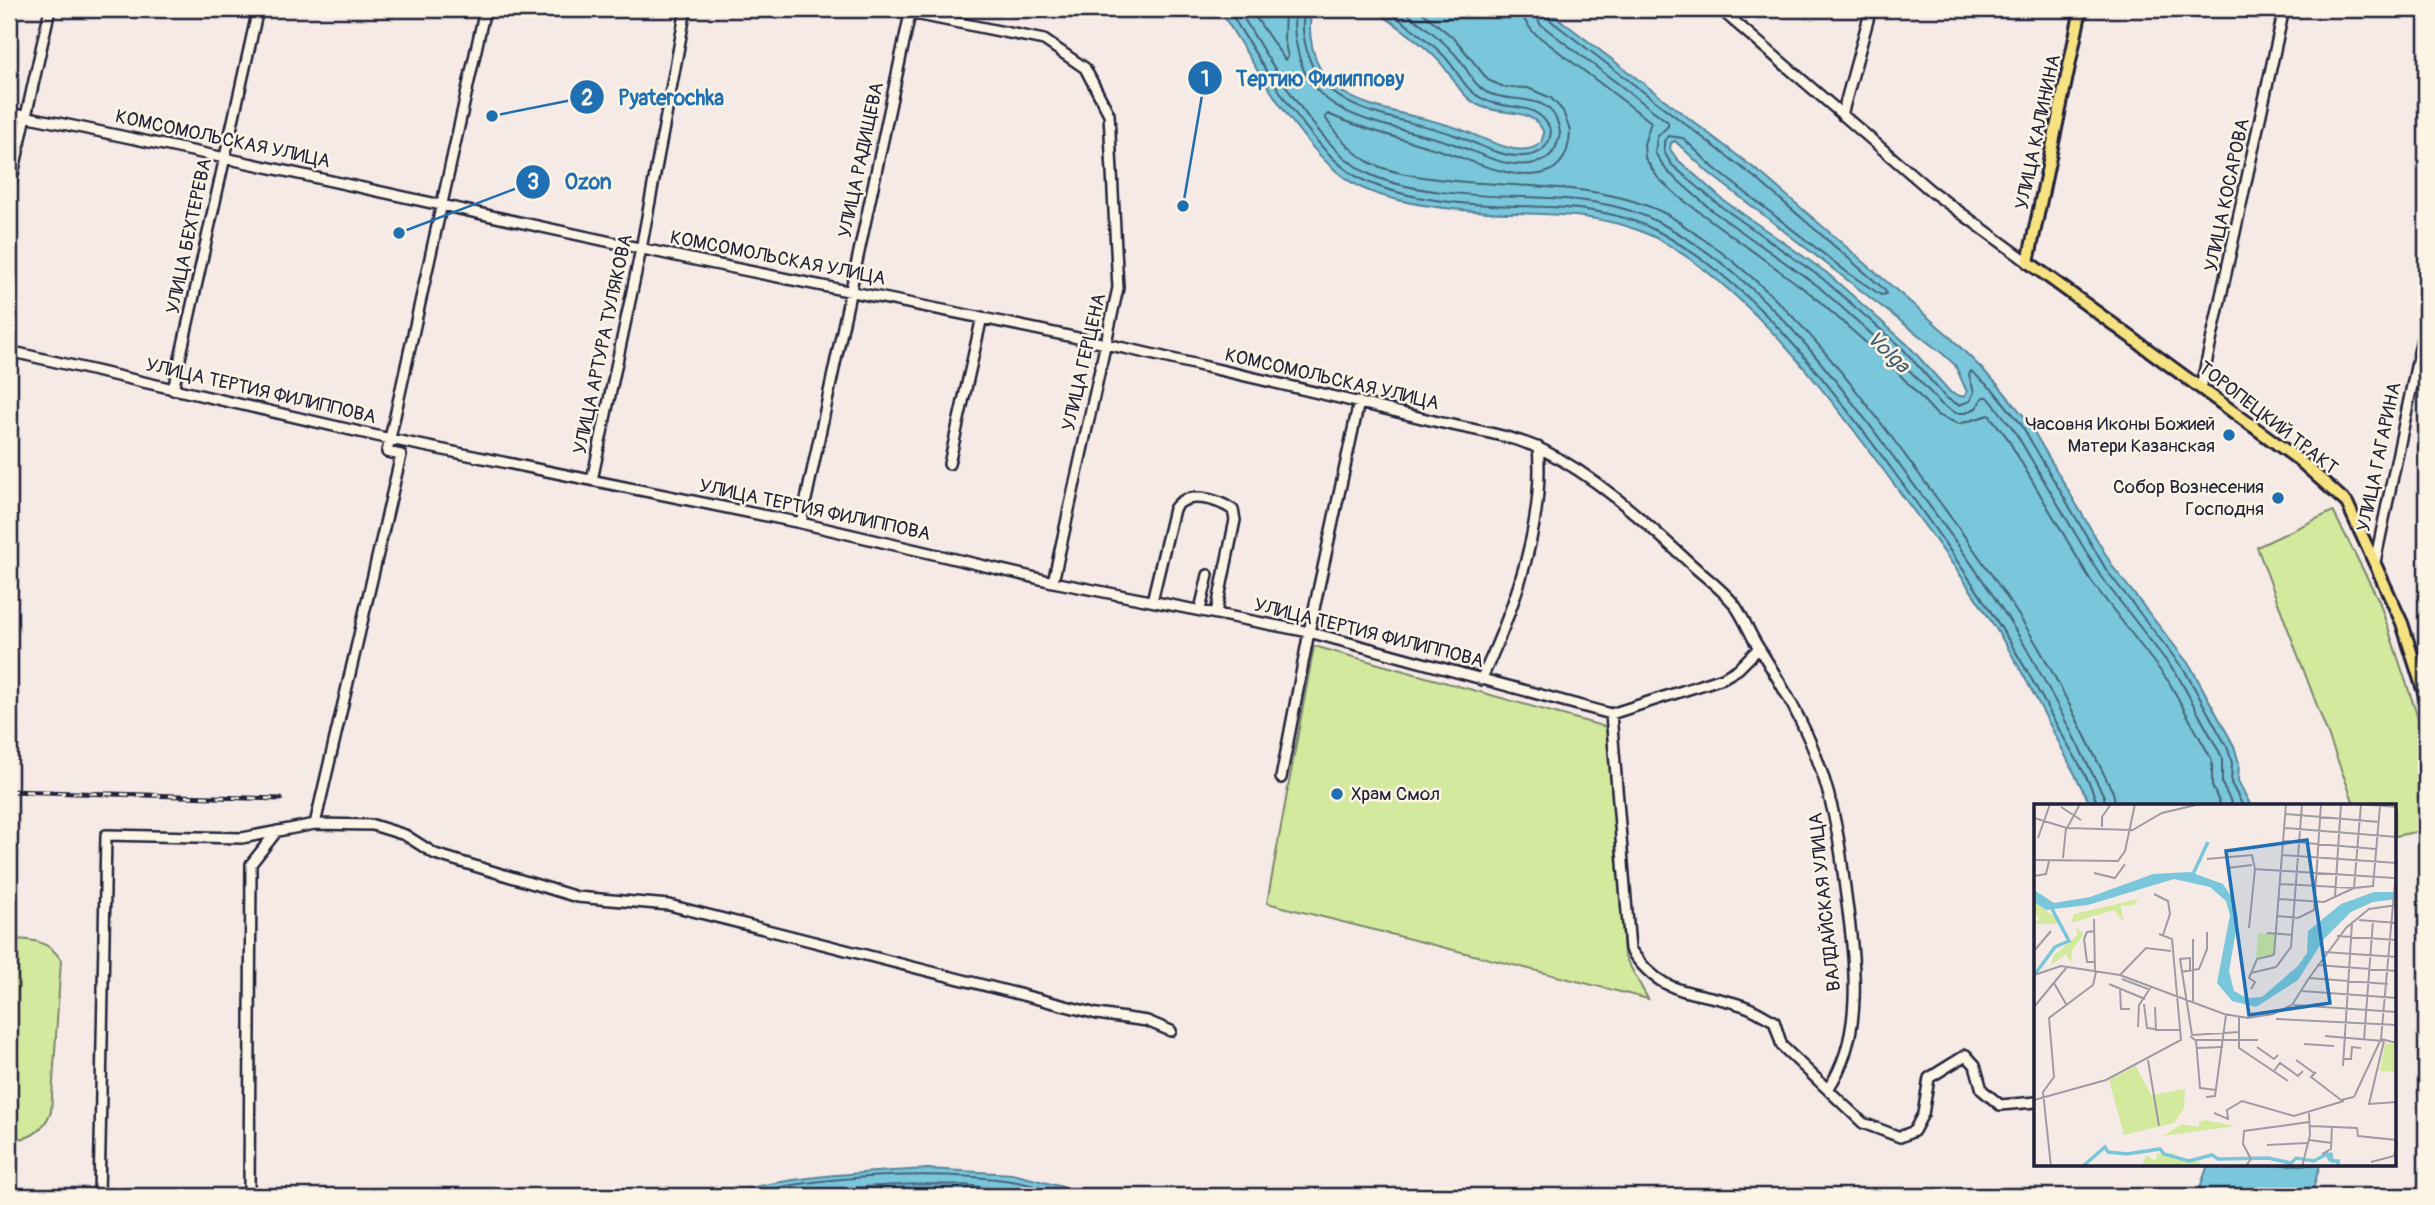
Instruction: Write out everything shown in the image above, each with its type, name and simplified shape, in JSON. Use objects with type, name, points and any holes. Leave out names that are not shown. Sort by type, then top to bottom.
[{"type":"main road","name":"УЛИЦА КАЛИНИНА","points":[[2028,261],[2081,9]]},
{"type":"main road","name":"ТОРОПЕЦКИЙ ТРАКТ","points":[[2028,261],[2299,460],[2347,503],[2402,623],[2426,699]]},
{"type":"street","points":[[9,192],[50,9]]},
{"type":"street","name":"УЛИЦА БЕХТЕРЕВА","points":[[173,390],[258,9]]},
{"type":"street","points":[[315,824],[401,455],[387,452],[485,9]]},
{"type":"street","name":"УЛИЦА АРТУРА ТУЛЯКОВА","points":[[592,480],[641,249],[686,9]]},
{"type":"street","points":[[890,9],[910,11]]},
{"type":"street","points":[[1720,9],[1931,191],[2028,261]]},
{"type":"street","points":[[1842,116],[1871,9]]},
{"type":"street","name":"УЛИЦА КОСАРОВА","points":[[2201,387],[2284,9]]},
{"type":"street","name":"УЛИЦА ГЕРЦЕНА","points":[[910,11],[1044,40],[1085,68],[1109,114],[1118,288],[1054,582]]},
{"type":"street","name":"УЛИЦА РАДИЩЕВА","points":[[801,523],[910,11]]},
{"type":"street","name":"КОМСОМОЛЬСКАЯ УЛИЦА","points":[[9,113],[444,204],[641,249],[982,317],[1359,402],[1538,447]]},
{"type":"street","points":[[949,464],[982,317]]},
{"type":"street","name":"УЛИЦА ГАГАРИНА","points":[[2375,562],[2426,319]]},
{"type":"street","name":"УЛИЦА ТЕРТИЯ ФИЛИППОВА","points":[[9,351],[389,443],[592,480],[801,523],[1054,582],[1309,632],[1611,714]]},
{"type":"street","points":[[1281,778],[1309,632],[1359,402]]},
{"type":"street","points":[[1481,680],[1506,628],[1525,557],[1540,478],[1538,447]]},
{"type":"street","name":"ВАЛДАЙСКАЯ УЛИЦА","points":[[1538,447],[1583,473],[1631,509],[1734,604],[1773,667],[1808,739],[1827,782],[1838,825],[1854,978],[1852,1020],[1838,1075],[1828,1089]]},
{"type":"street","points":[[1153,601],[1174,509],[1179,501],[1191,497],[1199,498],[1227,506],[1233,510],[1236,520],[1216,613]]},
{"type":"street","points":[[1200,610],[1208,575]]},
{"type":"street","points":[[1759,648],[1738,669],[1723,678],[1611,714],[1630,949],[1644,970],[1664,985],[1744,1006],[1774,1021],[1782,1046],[1863,1123],[1900,1137],[1914,1132],[1923,1114],[1929,1078],[1966,1055],[1975,1065],[1982,1090],[2000,1105],[2034,1102]]},
{"type":"street","points":[[99,1196],[106,835],[242,838],[315,824],[373,825],[405,835],[435,854],[577,897],[670,905],[1097,1014],[1147,1021],[1171,1031]]},
{"type":"street","points":[[250,1196],[251,864],[277,831]]},
{"type":"green space","points":[[2333,511],[2379,601],[2426,742],[2426,830],[2396,836],[2396,804],[2354,804],[2257,547]]},
{"type":"green space","points":[[1314,646],[1613,729],[1624,955],[1648,999],[1267,903]]},
{"type":"green space","points":[[9,939],[32,940],[45,945],[61,960],[51,1112],[35,1133],[17,1139],[9,1138]]},
{"type":"water","name":"Volga","points":[[1219,9],[1312,9],[1311,41],[1317,62],[1328,81],[1336,88],[1363,102],[1461,129],[1503,146],[1522,150],[1534,147],[1541,143],[1544,133],[1539,124],[1524,115],[1487,108],[1471,101],[1431,53],[1373,9],[1546,9],[1763,175],[1946,333],[1999,386],[2027,420],[2113,567],[2191,667],[2234,746],[2239,763],[2238,781],[2250,804],[2090,804],[2020,669],[1993,624],[1868,449],[1772,331],[1744,303],[1685,255],[1637,229],[1600,220],[1563,215],[1451,209],[1411,203],[1374,193],[1338,173],[1319,154],[1263,80]],"holes":[[[1675,141],[1709,173],[1955,365],[1967,392],[1964,397],[1951,393],[1908,345],[1827,273],[1723,200],[1677,159],[1670,149],[1671,143]]]},
{"type":"water","points":[[2208,1166],[2320,1166],[2311,1196],[2197,1196]]},
{"type":"water","points":[[928,1169],[1013,1174],[1097,1196],[718,1196],[796,1180]]},
{"type":"railway","points":[[9,791],[281,799]]},
{"type":"place","name":"Pyaterochka","points":[[492,116]]},
{"type":"place","name":"Тертию Филиппову","points":[[1183,206]]},
{"type":"place","name":"Ozon","points":[[399,233]]},
{"type":"place","name":"Часовня Иконы Божией Матери Казанская","points":[[2229,435]]},
{"type":"place","name":"Собор Вознесения Господня","points":[[2278,498]]},
{"type":"place","name":"Храм Смол","points":[[1337,794]]}]
